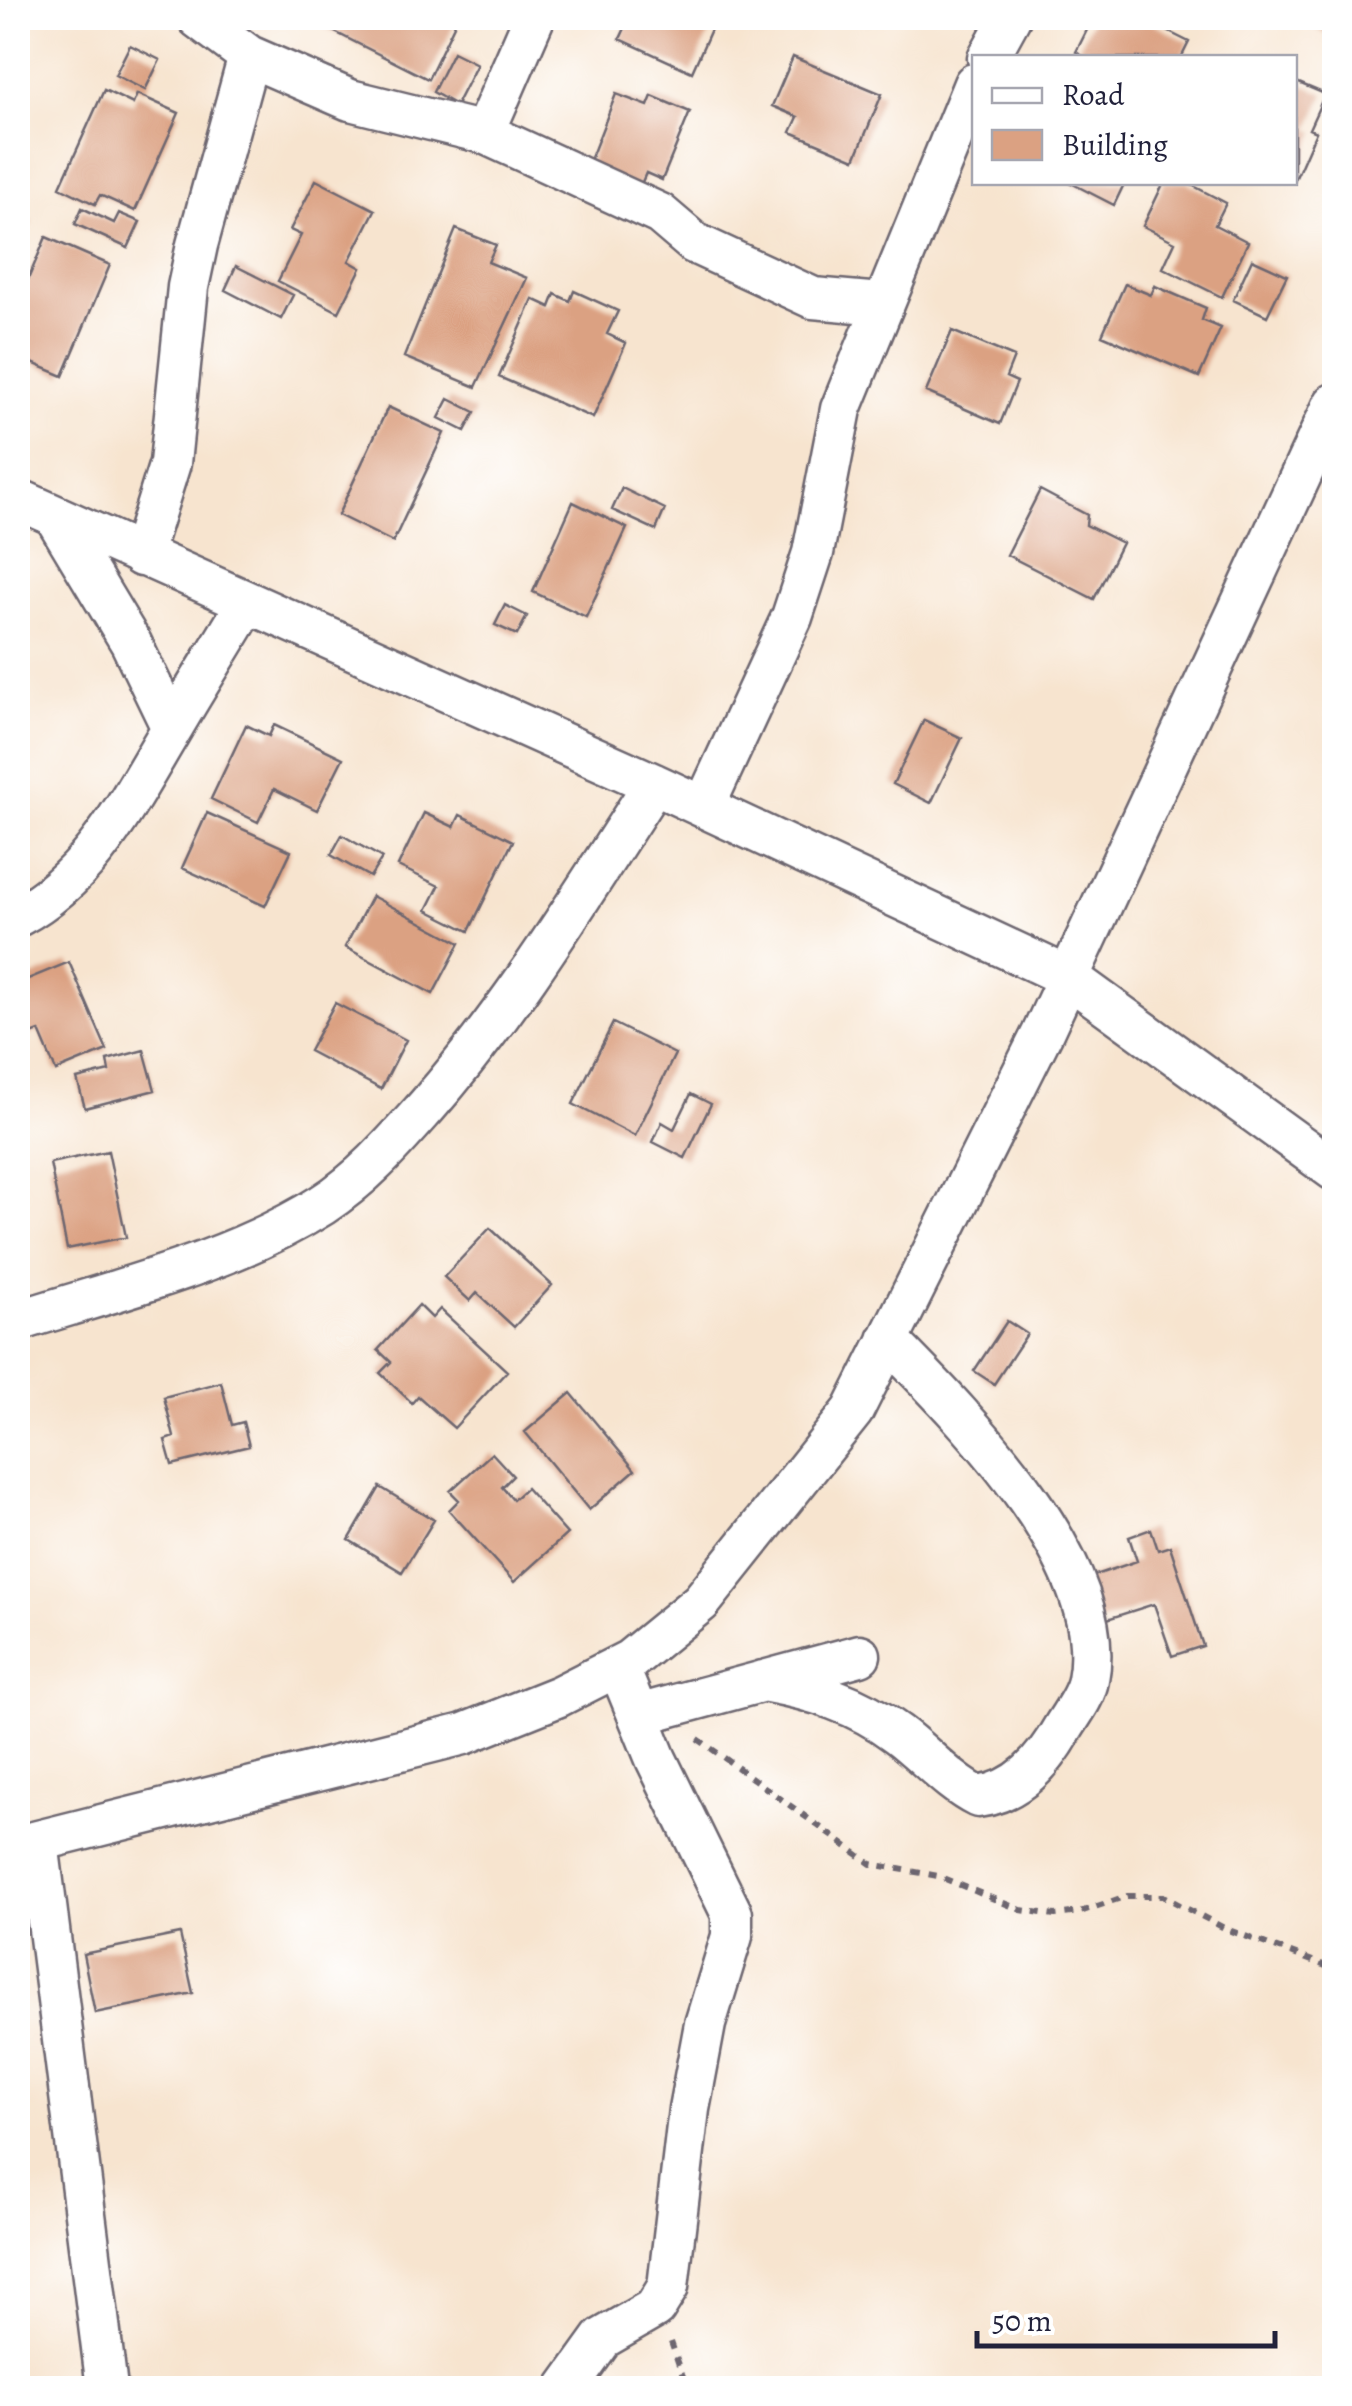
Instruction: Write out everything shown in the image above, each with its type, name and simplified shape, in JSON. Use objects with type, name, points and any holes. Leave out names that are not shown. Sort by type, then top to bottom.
[{"type":"street","points":[[198,18],[249,56],[366,105],[484,133],[660,214],[694,243],[812,298],[881,304]]},
{"type":"street","points":[[484,133],[534,18]]},
{"type":"street","points":[[990,55],[1010,18]]},
{"type":"street","points":[[141,556],[170,462],[188,287],[249,56]]},
{"type":"street","points":[[704,807],[792,617],[813,554],[841,409],[972,89]]},
{"type":"street","points":[[107,2388],[28,1844],[464,1734],[559,1696],[618,1666],[701,1602],[853,1411],[1068,976],[1334,404]]},
{"type":"street","points":[[18,500],[654,784],[1068,976],[1334,1170]]},
{"type":"street","points":[[56,520],[131,643],[172,728]]},
{"type":"street","points":[[18,916],[52,897],[84,867],[248,602]]},
{"type":"street","points":[[18,1321],[266,1234],[322,1205],[373,1167],[496,1025],[654,784]]},
{"type":"street","points":[[762,1681],[834,1697],[896,1732],[978,1796],[1010,1786],[1042,1762],[1088,1685],[1088,1632],[1054,1539],[1028,1496],[970,1423],[888,1340]]},
{"type":"street","points":[[651,1712],[860,1655]]},
{"type":"street","points":[[566,2388],[603,2338],[655,2308],[665,2296],[702,2041],[732,1936],[726,1900],[651,1712],[618,1666]]},
{"type":"path","points":[[651,1712],[871,1864],[938,1876],[1020,1910],[1055,1915],[1080,1912],[1127,1896],[1163,1896],[1226,1929],[1334,1968]]},
{"type":"building","points":[[330,18],[457,19],[428,79],[325,27]]},
{"type":"building","points":[[608,18],[716,18],[692,72],[620,39],[626,26]]},
{"type":"building","points":[[1093,18],[1141,18],[1189,42],[1182,55],[1076,52]]},
{"type":"building","points":[[1294,18],[1334,18],[1334,25],[1329,35]]},
{"type":"building","points":[[130,45],[160,60],[145,90],[115,75]]},
{"type":"building","points":[[453,52],[477,64],[456,105],[433,92]]},
{"type":"building","points":[[793,57],[882,94],[855,159],[791,132],[798,117],[772,106]]},
{"type":"building","points":[[1297,82],[1325,94],[1309,129],[1316,132],[1297,175]]},
{"type":"building","points":[[104,90],[133,104],[137,94],[179,113],[135,211],[100,195],[95,204],[60,187]]},
{"type":"building","points":[[616,94],[648,106],[652,96],[690,112],[662,180],[646,173],[639,189],[587,168]]},
{"type":"building","points":[[316,180],[375,210],[349,261],[361,268],[339,312],[278,281],[301,235],[290,230]]},
{"type":"building","points":[[1075,185],[1124,185],[1114,205]]},
{"type":"building","points":[[1163,185],[1192,185],[1226,203],[1215,225],[1248,242],[1222,297],[1163,268],[1175,242],[1143,226]]},
{"type":"building","points":[[82,208],[114,223],[119,213],[140,222],[128,248],[75,224]]},
{"type":"building","points":[[18,215],[32,221],[18,254]]},
{"type":"building","points":[[456,229],[496,245],[488,262],[527,278],[476,387],[404,357]]},
{"type":"building","points":[[46,237],[110,265],[63,376],[18,357],[18,303]]},
{"type":"building","points":[[1252,259],[1287,275],[1267,316],[1233,300]]},
{"type":"building","points":[[236,266],[293,295],[281,319],[225,290]]},
{"type":"building","points":[[1125,284],[1151,295],[1155,286],[1206,308],[1202,320],[1221,328],[1199,377],[1102,335]]},
{"type":"building","points":[[574,291],[618,311],[607,334],[626,343],[593,418],[499,377],[533,299],[550,307],[555,294],[570,301]]},
{"type":"building","points":[[952,331],[1014,357],[1006,377],[1017,382],[1000,424],[926,392]]},
{"type":"building","points":[[449,399],[475,412],[465,431],[439,418]]},
{"type":"building","points":[[388,407],[444,433],[393,542],[338,515]]},
{"type":"building","points":[[622,488],[665,509],[656,530],[612,510]]},
{"type":"building","points":[[1040,490],[1087,515],[1086,525],[1122,543],[1094,599],[1007,555]]},
{"type":"building","points":[[573,502],[627,528],[586,617],[533,592]]},
{"type":"building","points":[[505,605],[527,616],[517,635],[495,625]]},
{"type":"building","points":[[924,720],[962,738],[931,803],[893,784]]},
{"type":"building","points":[[246,725],[269,736],[274,725],[343,758],[317,810],[274,789],[258,822],[211,799]]},
{"type":"building","points":[[207,813],[291,851],[265,906],[182,868]]},
{"type":"building","points":[[424,813],[454,827],[460,815],[513,841],[469,931],[427,910],[439,886],[398,866]]},
{"type":"building","points":[[342,835],[382,858],[370,877],[331,855]]},
{"type":"building","points":[[372,896],[460,943],[433,994],[345,947]]},
{"type":"building","points":[[69,962],[107,1050],[56,1071],[39,1031],[29,1035],[18,1009],[18,983]]},
{"type":"building","points":[[335,1003],[406,1040],[381,1089],[309,1051]]},
{"type":"building","points":[[613,1023],[675,1054],[635,1136],[573,1104]]},
{"type":"building","points":[[144,1050],[155,1090],[85,1108],[77,1079],[109,1071],[107,1060]]},
{"type":"building","points":[[691,1094],[711,1104],[685,1158],[653,1142],[662,1122],[674,1129]]},
{"type":"building","points":[[108,1151],[126,1237],[67,1249],[50,1163]]},
{"type":"building","points":[[490,1228],[552,1285],[514,1327],[477,1293],[470,1301],[444,1277]]},
{"type":"building","points":[[419,1305],[432,1318],[440,1309],[507,1371],[454,1428],[418,1396],[412,1403],[380,1373],[391,1362],[378,1350]]},
{"type":"building","points":[[1007,1321],[1027,1334],[994,1384],[974,1371]]},
{"type":"building","points":[[221,1382],[232,1425],[243,1422],[249,1446],[172,1465],[165,1440],[174,1437],[164,1397]]},
{"type":"building","points":[[571,1393],[635,1470],[589,1510],[525,1432]]},
{"type":"building","points":[[492,1453],[513,1476],[502,1487],[513,1500],[526,1488],[567,1534],[514,1582],[449,1510],[459,1500],[450,1491]]},
{"type":"building","points":[[380,1487],[434,1520],[402,1572],[349,1540]]},
{"type":"building","points":[[1151,1529],[1158,1550],[1170,1546],[1203,1646],[1172,1656],[1154,1604],[1095,1623],[1081,1580],[1137,1561],[1129,1537]]},
{"type":"building","points":[[180,1934],[193,1993],[95,2013],[83,1954]]}]
